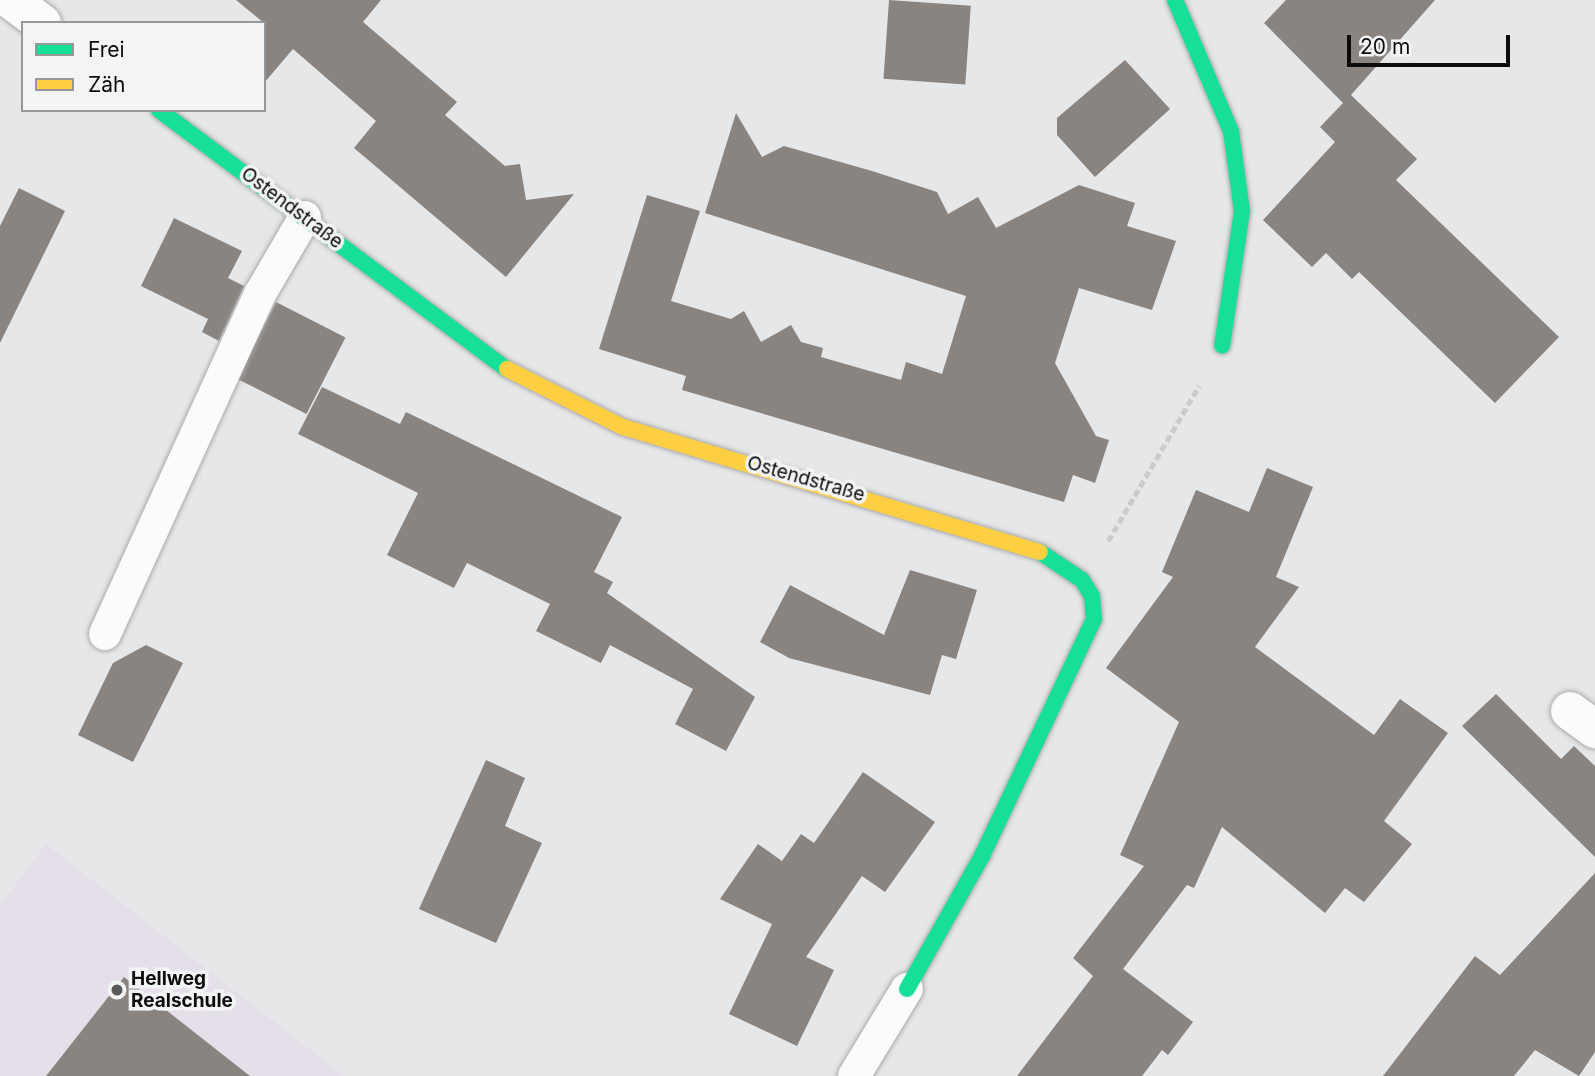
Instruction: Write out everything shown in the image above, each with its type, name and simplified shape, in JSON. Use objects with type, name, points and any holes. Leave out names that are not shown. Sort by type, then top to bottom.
[{"type":"street","points":[[11,0],[39,21]]},
{"type":"street","points":[[1175,0],[1231,131],[1242,211],[1222,346]]},
{"type":"street","name":"Ostendstraße","points":[[162,112],[525,382],[624,427],[1033,547],[1082,580]]},
{"type":"street","points":[[907,989],[982,856],[1094,619],[1092,596],[1082,580]]},
{"type":"lane","points":[[105,634],[260,294],[305,217]]},
{"type":"lane","points":[[854,1076],[907,989]]},
{"type":"path","points":[[1082,580],[1222,346]]},
{"type":"shaded area","name":"Hellweg Realschule","points":[[46,844],[344,1076],[0,1076],[0,905]]},
{"type":"building","points":[[236,0],[381,0],[363,22],[457,102],[445,115],[505,166],[520,164],[526,200],[574,194],[506,277],[354,148],[376,121],[293,49],[266,81],[266,21],[262,21]]},
{"type":"building","points":[[889,0],[971,6],[965,85],[883,79]]},
{"type":"building","points":[[1286,0],[1435,0],[1351,95],[1417,159],[1396,180],[1559,337],[1495,403],[1359,272],[1352,279],[1326,253],[1312,267],[1263,220],[1335,142],[1320,127],[1343,103],[1264,23]]},
{"type":"building","points":[[1125,60],[1170,109],[1095,177],[1057,135],[1057,118]]},
{"type":"building","points":[[736,113],[762,157],[784,146],[872,171],[937,192],[948,214],[978,197],[996,228],[1079,185],[1135,203],[1127,226],[1176,241],[1152,310],[1079,288],[1055,363],[1096,436],[1109,440],[1095,483],[1073,475],[1064,502],[682,390],[686,376],[599,349],[647,195],[700,211],[671,301],[731,319],[744,311],[761,342],[791,325],[801,342],[823,348],[821,357],[901,380],[906,362],[942,374],[966,296],[705,213]]},
{"type":"building","points":[[19,188],[65,211],[0,343],[0,226]]},
{"type":"building","points":[[174,218],[242,251],[228,278],[244,286],[219,341],[202,332],[208,319],[141,286]]},
{"type":"building","points":[[276,302],[345,337],[306,414],[237,379]]},
{"type":"building","points":[[322,387],[400,424],[406,412],[622,517],[594,572],[613,582],[607,593],[755,697],[726,751],[675,724],[693,689],[610,645],[601,663],[536,631],[550,604],[467,563],[454,588],[387,555],[418,493],[298,434]]},
{"type":"building","points":[[1267,468],[1313,487],[1276,577],[1299,587],[1255,647],[1374,735],[1400,699],[1448,733],[1384,821],[1412,844],[1364,902],[1345,888],[1325,913],[1222,827],[1194,888],[1187,885],[1123,969],[1193,1022],[1168,1055],[1162,1050],[1142,1076],[1017,1076],[1093,976],[1073,958],[1144,866],[1120,855],[1179,722],[1106,668],[1173,577],[1162,572],[1196,490],[1249,512]]},
{"type":"building","points":[[910,570],[977,590],[956,659],[942,655],[930,695],[789,658],[760,642],[790,585],[884,635]]},
{"type":"building","points":[[146,645],[183,663],[133,762],[78,735],[113,663]]},
{"type":"building","points":[[1496,694],[1561,759],[1574,746],[1595,766],[1595,857],[1462,726]]},
{"type":"building","points":[[486,760],[525,778],[505,826],[542,843],[496,943],[419,909]]},
{"type":"building","points":[[863,772],[935,822],[885,892],[862,876],[806,957],[834,970],[797,1046],[729,1014],[772,924],[720,899],[758,844],[782,861],[801,834],[814,843]]},
{"type":"building","points":[[1595,873],[1595,1052],[1579,1076],[1535,1050],[1514,1076],[1383,1076],[1475,956],[1500,975]]},
{"type":"building","points":[[124,977],[250,1076],[46,1076]]},
{"type":"traffic: fast","points":[[1175,0],[1231,131],[1242,211],[1222,346]]},
{"type":"traffic: fast","points":[[162,112],[507,369]]},
{"type":"traffic: fast","points":[[907,989],[982,856],[1094,619],[1092,596],[1082,580],[1040,552]]},
{"type":"traffic: slow","points":[[507,369],[623,427],[1040,552]]},
{"type":"place","name":"Hellweg Realschule","points":[[117,990]]}]
